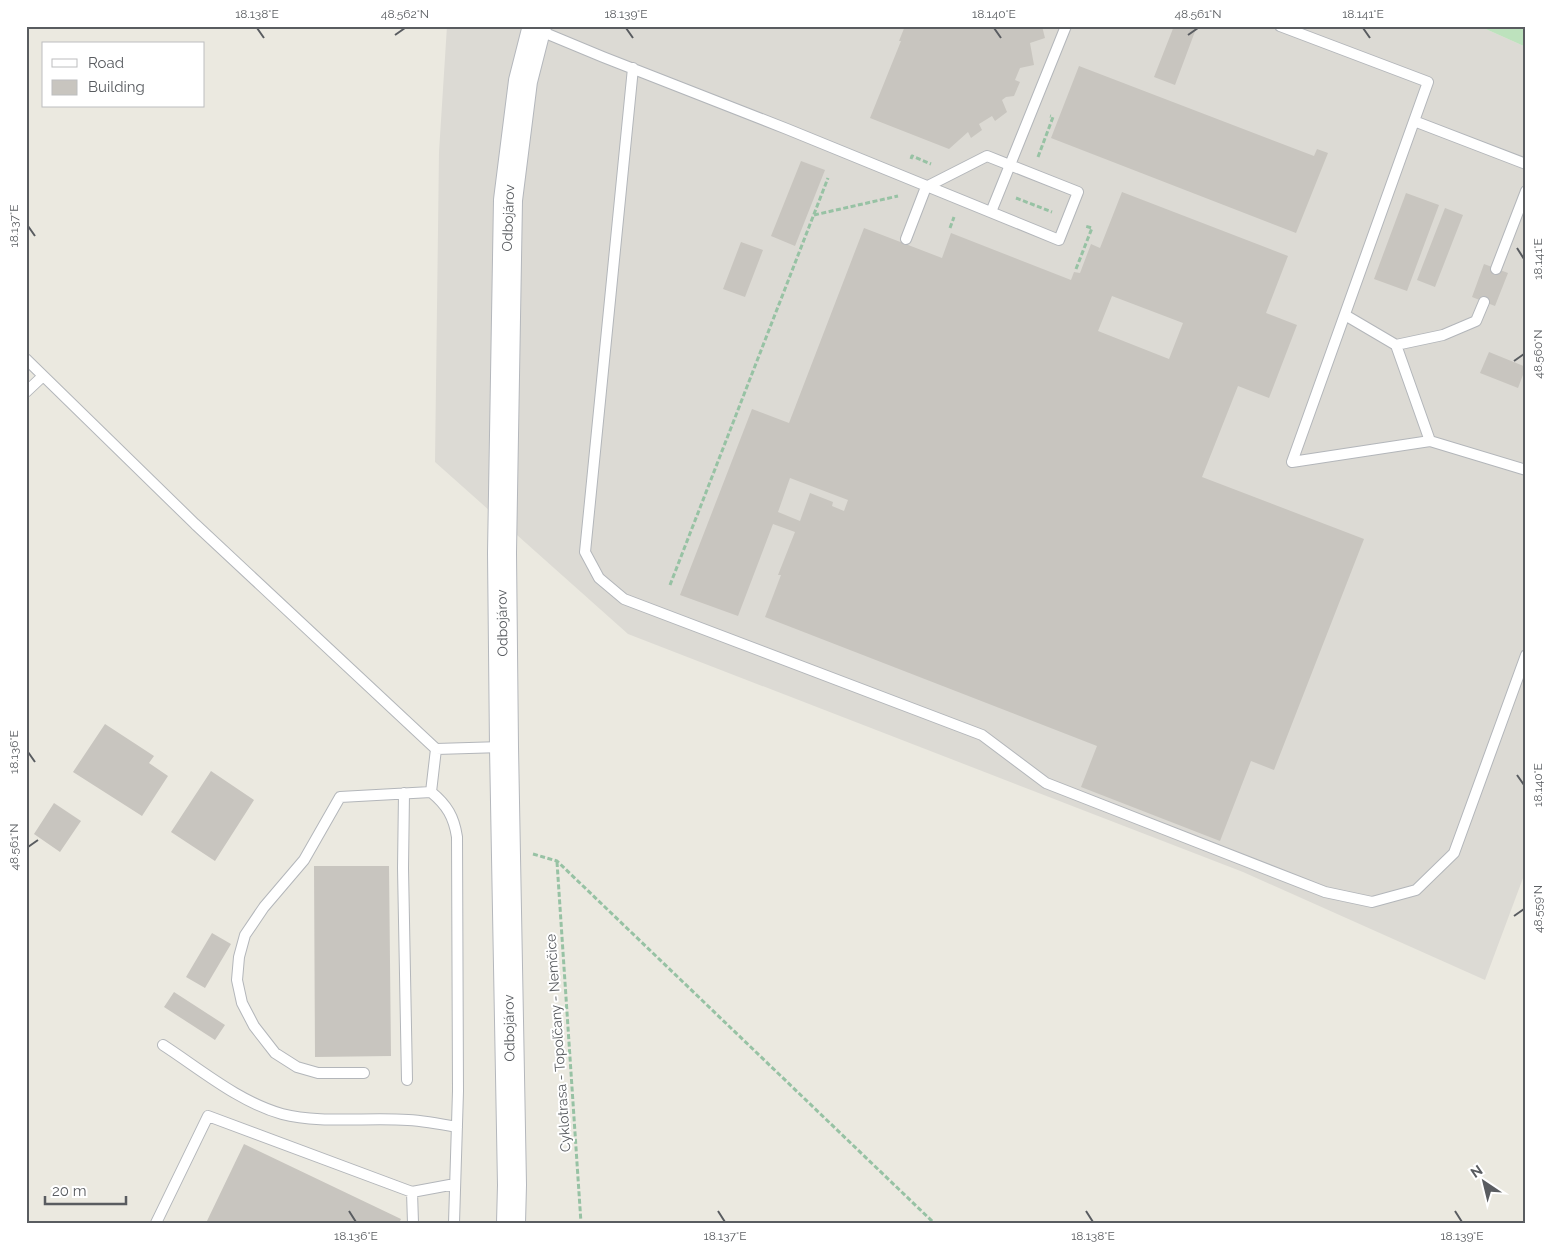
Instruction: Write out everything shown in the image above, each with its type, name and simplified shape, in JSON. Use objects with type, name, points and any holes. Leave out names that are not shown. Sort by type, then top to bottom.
[{"type":"main road","name":"Odbojárov","points":[[511,1223],[512,1185],[502,553],[508,200],[523,81],[537,28]]},
{"type":"lane","points":[[990,212],[1066,26]]},
{"type":"lane","points":[[1280,26],[1428,82],[1292,462],[1430,440],[1526,470]]},
{"type":"lane","points":[[537,28],[603,57],[633,68],[926,187],[1059,240],[1078,192],[987,156],[926,187],[906,239]]},
{"type":"lane","points":[[633,68],[586,552],[600,578],[624,599],[982,735],[1046,783],[1325,892],[1372,902],[1416,890],[1454,853],[1526,655]]},
{"type":"lane","points":[[1414,121],[1526,164]]},
{"type":"lane","points":[[1496,269],[1526,191]]},
{"type":"lane","points":[[1396,345],[1443,335],[1476,321],[1484,302]]},
{"type":"lane","points":[[1344,315],[1396,345],[1430,440]]},
{"type":"lane","points":[[26,359],[195,524],[436,749],[504,747]]},
{"type":"lane","points":[[26,392],[43,376]]},
{"type":"lane","points":[[431,792],[436,749]]},
{"type":"lane","points":[[364,1073],[318,1073],[297,1067],[275,1053],[254,1026],[242,1003],[237,980],[239,957],[245,935],[264,907],[304,860],[340,797],[431,792],[450,811],[457,837],[457,1127],[454,1223]]},
{"type":"lane","points":[[404,793],[403,868],[407,1080]]},
{"type":"lane","points":[[163,1045],[240,1096],[260,1106],[281,1113],[300,1117],[409,1120],[457,1127]]},
{"type":"lane","points":[[156,1223],[208,1116],[412,1192],[455,1184]]},
{"type":"lane","points":[[412,1192],[413,1223]]},
{"type":"path","points":[[670,585],[828,178]]},
{"type":"path","name":"Cyklotrasa - Topoľčany - Nemčice","points":[[582,1223],[557,861],[934,1223]]},
{"type":"shaded area","points":[[447,26],[1479,26],[1526,47],[1526,870],[1485,980],[1243,872],[628,634],[435,462],[439,152]]},
{"type":"green space","points":[[1479,26],[1526,26],[1526,47]]},
{"type":"building","points":[[905,26],[1042,26],[1045,38],[1030,43],[1034,65],[1020,68],[1015,80],[1020,82],[1014,96],[1006,97],[1002,100],[1007,112],[995,121],[992,116],[979,124],[982,130],[971,138],[968,132],[949,149],[870,118],[901,41],[899,41]]},
{"type":"building","points":[[1174,26],[1197,26],[1175,85],[1154,77]]},
{"type":"building","points":[[1079,66],[1314,156],[1317,149],[1328,153],[1296,233],[1051,138]]},
{"type":"building","points":[[801,161],[825,170],[795,246],[771,236]]},
{"type":"building","points":[[1122,192],[1288,256],[1266,313],[1297,325],[1269,398],[1238,386],[1202,477],[1364,539],[1274,770],[1251,761],[1220,841],[1081,787],[1097,746],[765,617],[781,575],[778,575],[795,532],[773,524],[738,616],[680,595],[752,409],[789,423],[864,228],[942,258],[951,233],[1071,280],[1074,272],[1080,273],[1091,244],[1100,248]],"holes":[[[1112,296],[1183,323],[1169,359],[1098,331]],[[790,478],[848,500],[844,511],[832,506],[833,502],[810,493],[800,521],[778,512]]]},
{"type":"building","points":[[1406,193],[1439,205],[1407,291],[1374,279]]},
{"type":"building","points":[[1445,208],[1463,215],[1435,287],[1417,280]]},
{"type":"building","points":[[741,242],[763,250],[745,297],[723,289]]},
{"type":"building","points":[[1484,264],[1508,273],[1495,306],[1472,297]]},
{"type":"building","points":[[1489,352],[1526,367],[1518,388],[1480,373]]},
{"type":"building","points":[[105,724],[154,756],[149,763],[168,776],[142,816],[73,772]]},
{"type":"building","points":[[211,771],[254,800],[215,861],[171,832]]},
{"type":"building","points":[[54,803],[81,821],[60,852],[34,834]]},
{"type":"building","points":[[314,866],[389,866],[391,1056],[315,1057]]},
{"type":"building","points":[[212,933],[231,944],[205,988],[186,977]]},
{"type":"building","points":[[174,992],[225,1025],[215,1040],[164,1007]]},
{"type":"building","points":[[244,1144],[401,1219],[399,1223],[206,1223]]}]
